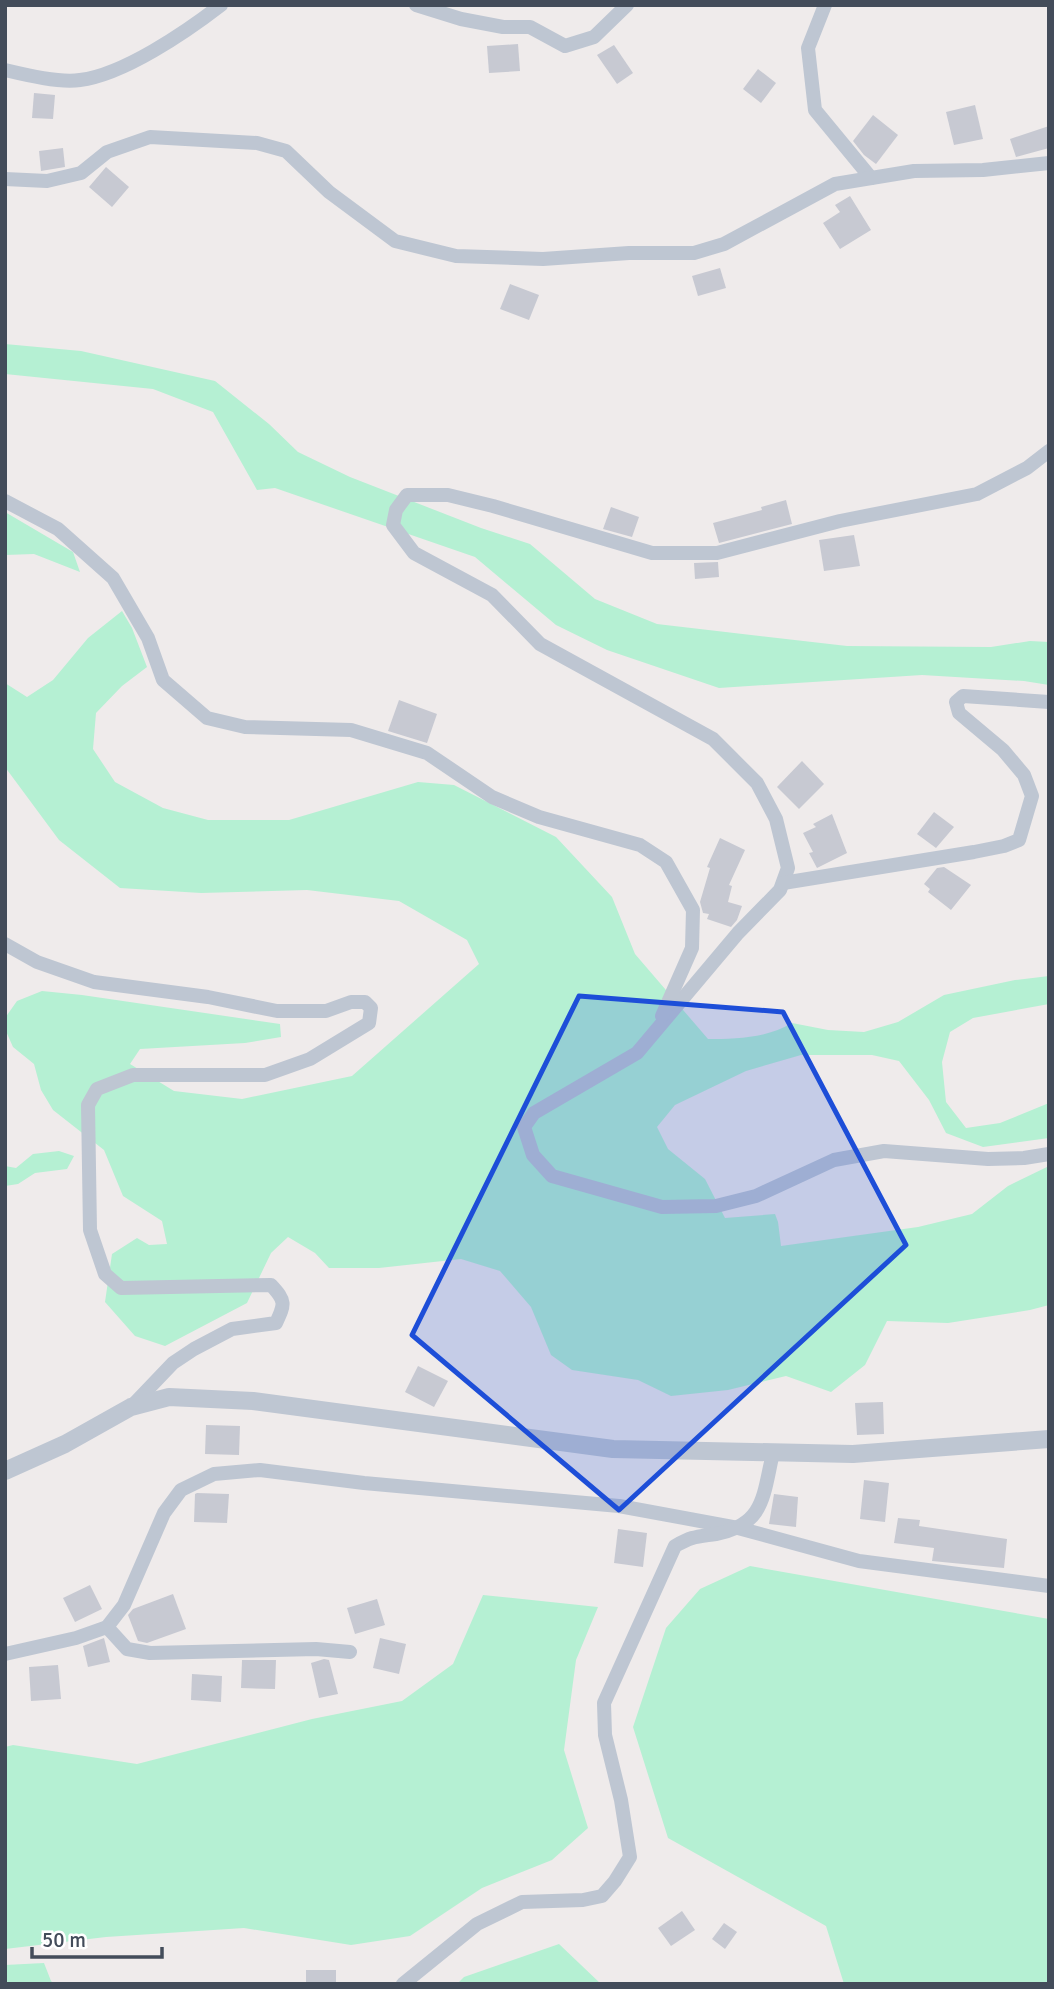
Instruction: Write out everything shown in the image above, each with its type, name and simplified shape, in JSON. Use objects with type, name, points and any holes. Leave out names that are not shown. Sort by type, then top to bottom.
[{"type":"street","points":[[5,70],[78,81],[108,74],[184,33],[220,5]]},
{"type":"street","points":[[416,5],[461,19],[503,27],[530,27],[565,46],[594,37],[627,5]]},
{"type":"street","points":[[825,5],[808,48],[815,110],[871,178]]},
{"type":"street","points":[[5,179],[47,181],[82,173],[107,152],[150,137],[257,143],[286,151],[329,192],[395,241],[456,257],[543,259],[629,253],[694,253],[724,244],[835,184],[914,171],[983,170],[1049,163]]},
{"type":"street","points":[[1049,450],[1027,467],[977,494],[840,521],[717,553],[652,553],[448,495],[407,495],[396,510],[393,525],[414,553],[492,595],[540,644],[713,739],[757,783],[776,819],[788,868],[780,890],[738,933],[637,1053],[534,1113],[524,1128],[533,1155],[552,1176],[662,1207],[716,1206],[756,1196],[834,1160],[884,1151],[988,1159],[1049,1154]]},
{"type":"street","points":[[5,501],[58,529],[113,578],[148,638],[163,680],[207,718],[245,727],[351,730],[427,753],[492,797],[539,817],[640,845],[666,862],[692,910],[692,948],[654,1033]]},
{"type":"street","points":[[783,883],[974,852],[1019,840],[1032,796],[1024,775],[1003,750],[959,713],[956,702],[963,696],[1049,702]]},
{"type":"street","points":[[5,944],[37,962],[94,982],[208,997],[277,1011],[326,1011],[351,1002],[365,1002],[371,1008],[369,1023],[310,1059],[265,1075],[133,1075],[97,1089],[88,1105],[90,1230],[105,1274],[121,1288],[271,1285],[281,1296],[284,1307],[276,1323],[232,1329],[194,1349],[173,1363],[131,1407]]},
{"type":"street","points":[[5,1471],[65,1444],[131,1407],[169,1397],[253,1401],[613,1449],[853,1454],[1049,1439]]},
{"type":"street","points":[[403,1984],[488,1918],[522,1902],[583,1900],[602,1896],[615,1881],[630,1857],[621,1800],[605,1735],[604,1703],[674,1546],[694,1536],[738,1528],[753,1519],[761,1501],[774,1453]]},
{"type":"street","points":[[5,1654],[76,1638],[107,1627],[124,1605],[163,1513],[181,1490],[215,1474],[260,1470],[364,1483],[619,1506],[738,1528],[859,1561],[1049,1586]]},
{"type":"street","points":[[107,1627],[127,1649],[150,1653],[316,1649],[350,1651]]},
{"type":"highlighted area","points":[[579,996],[783,1012],[906,1245],[619,1510],[412,1335]]},
{"type":"green space","points":[[5,344],[81,351],[215,381],[269,424],[298,452],[350,477],[530,544],[595,599],[657,624],[847,646],[991,647],[1030,641],[1049,642],[1049,685],[922,675],[719,688],[607,650],[556,625],[475,557],[275,488],[257,490],[213,412],[153,389],[5,374]]},
{"type":"green space","points":[[5,512],[73,552],[80,572],[34,554],[5,555]]},
{"type":"green space","points":[[122,611],[132,628],[147,667],[122,686],[96,713],[93,749],[115,782],[163,808],[208,820],[289,820],[418,782],[454,785],[556,837],[612,897],[635,954],[708,1039],[762,1035],[792,1023],[828,1030],[864,1032],[898,1022],[944,995],[1015,980],[1049,976],[1049,1004],[973,1018],[950,1032],[942,1062],[946,1102],[966,1128],[1000,1123],[1049,1103],[1049,1138],[983,1147],[946,1133],[929,1100],[899,1061],[872,1055],[801,1055],[746,1071],[675,1105],[657,1127],[668,1149],[705,1179],[725,1218],[775,1214],[781,1246],[918,1227],[972,1214],[1008,1186],[1049,1166],[1049,1305],[948,1323],[887,1321],[865,1365],[831,1392],[786,1376],[728,1390],[671,1396],[638,1380],[572,1370],[551,1355],[531,1307],[500,1271],[461,1259],[379,1268],[329,1268],[315,1253],[288,1237],[271,1253],[247,1303],[165,1346],[135,1336],[105,1302],[112,1254],[137,1238],[149,1245],[167,1244],[162,1221],[123,1196],[104,1150],[53,1110],[41,1090],[34,1064],[13,1047],[5,1029],[5,1018],[17,1001],[42,991],[280,1024],[281,1037],[245,1043],[140,1049],[130,1064],[174,1091],[242,1099],[352,1076],[479,964],[467,940],[399,901],[307,890],[201,893],[120,888],[59,840],[5,767],[5,683],[27,697],[53,680],[88,638]]},
{"type":"green space","points":[[59,1151],[74,1156],[67,1169],[35,1173],[18,1184],[5,1186],[5,1166],[16,1168],[33,1154]]},
{"type":"green space","points":[[750,1566],[1049,1619],[1049,1984],[844,1984],[826,1926],[668,1838],[633,1727],[666,1628],[700,1589]]},
{"type":"green space","points":[[483,1595],[598,1607],[576,1660],[564,1750],[588,1828],[552,1860],[482,1888],[410,1936],[351,1945],[244,1928],[106,1937],[5,1949],[5,1747],[13,1745],[137,1764],[312,1719],[402,1701],[453,1664]]},
{"type":"green space","points":[[559,1944],[601,1984],[457,1984],[464,1977]]},
{"type":"green space","points":[[44,1963],[54,1984],[5,1984],[5,1965]]},
{"type":"building","points":[[518,44],[520,71],[489,73],[487,46]]},
{"type":"building","points":[[614,45],[633,73],[617,84],[597,55]]},
{"type":"building","points":[[758,69],[776,83],[761,103],[743,89]]},
{"type":"building","points":[[34,93],[55,95],[53,119],[32,118]]},
{"type":"building","points":[[975,105],[983,139],[954,145],[946,112]]},
{"type":"building","points":[[873,115],[898,135],[876,164],[864,155],[853,141]]},
{"type":"building","points":[[1049,126],[1049,148],[1016,157],[1010,139]]},
{"type":"building","points":[[63,148],[65,167],[41,171],[39,151]]},
{"type":"building","points":[[106,167],[129,187],[112,207],[89,187]]},
{"type":"building","points":[[850,196],[871,230],[840,249],[823,223],[840,212],[835,205]]},
{"type":"building","points":[[720,268],[726,288],[698,296],[692,276]]},
{"type":"building","points":[[510,284],[539,295],[529,320],[500,309]]},
{"type":"building","points":[[786,500],[792,524],[719,543],[713,523],[762,510],[761,507]]},
{"type":"building","points":[[611,507],[639,517],[632,537],[603,529]]},
{"type":"building","points":[[854,535],[860,566],[824,571],[819,540]]},
{"type":"building","points":[[718,562],[719,577],[695,579],[694,563]]},
{"type":"building","points":[[399,700],[437,714],[427,743],[388,731]]},
{"type":"building","points":[[802,761],[824,784],[799,809],[777,787]]},
{"type":"building","points":[[934,812],[954,827],[936,848],[917,834]]},
{"type":"building","points":[[832,814],[847,853],[817,868],[809,853],[813,852],[803,833],[816,827],[813,824]]},
{"type":"building","points":[[720,838],[745,850],[729,885],[732,886],[728,902],[742,906],[731,927],[707,919],[709,914],[703,913],[700,902],[710,868],[707,867]]},
{"type":"building","points":[[944,867],[971,885],[951,910],[928,892],[930,889],[924,884],[937,868]]},
{"type":"building","points":[[418,1366],[448,1381],[434,1407],[405,1392]]},
{"type":"building","points":[[883,1402],[884,1434],[857,1435],[855,1403]]},
{"type":"building","points":[[206,1425],[240,1426],[239,1455],[205,1454]]},
{"type":"building","points":[[864,1480],[889,1483],[885,1522],[860,1519]]},
{"type":"building","points":[[197,1493],[229,1494],[227,1523],[194,1522]]},
{"type":"building","points":[[774,1494],[798,1497],[796,1527],[769,1524]]},
{"type":"building","points":[[898,1518],[920,1520],[919,1526],[1007,1539],[1004,1568],[932,1561],[934,1548],[894,1543]]},
{"type":"building","points":[[618,1529],[647,1533],[643,1567],[614,1563]]},
{"type":"building","points":[[90,1585],[102,1609],[75,1622],[63,1598]]},
{"type":"building","points":[[173,1594],[186,1629],[147,1643],[138,1641],[128,1615],[133,1609]]},
{"type":"building","points":[[377,1599],[385,1625],[355,1634],[347,1608]]},
{"type":"building","points":[[104,1638],[110,1662],[88,1667],[83,1646]]},
{"type":"building","points":[[380,1638],[406,1644],[399,1674],[373,1668]]},
{"type":"building","points":[[242,1660],[276,1660],[275,1689],[241,1688]]},
{"type":"building","points":[[329,1660],[338,1694],[319,1698],[311,1663]]},
{"type":"building","points":[[58,1665],[61,1699],[31,1701],[29,1667]]},
{"type":"building","points":[[192,1674],[222,1676],[221,1702],[191,1700]]},
{"type":"building","points":[[682,1911],[695,1930],[671,1946],[658,1928]]},
{"type":"building","points":[[724,1923],[737,1932],[725,1949],[712,1939]]},
{"type":"building","points":[[306,1970],[336,1970],[336,1984],[306,1984]]}]
